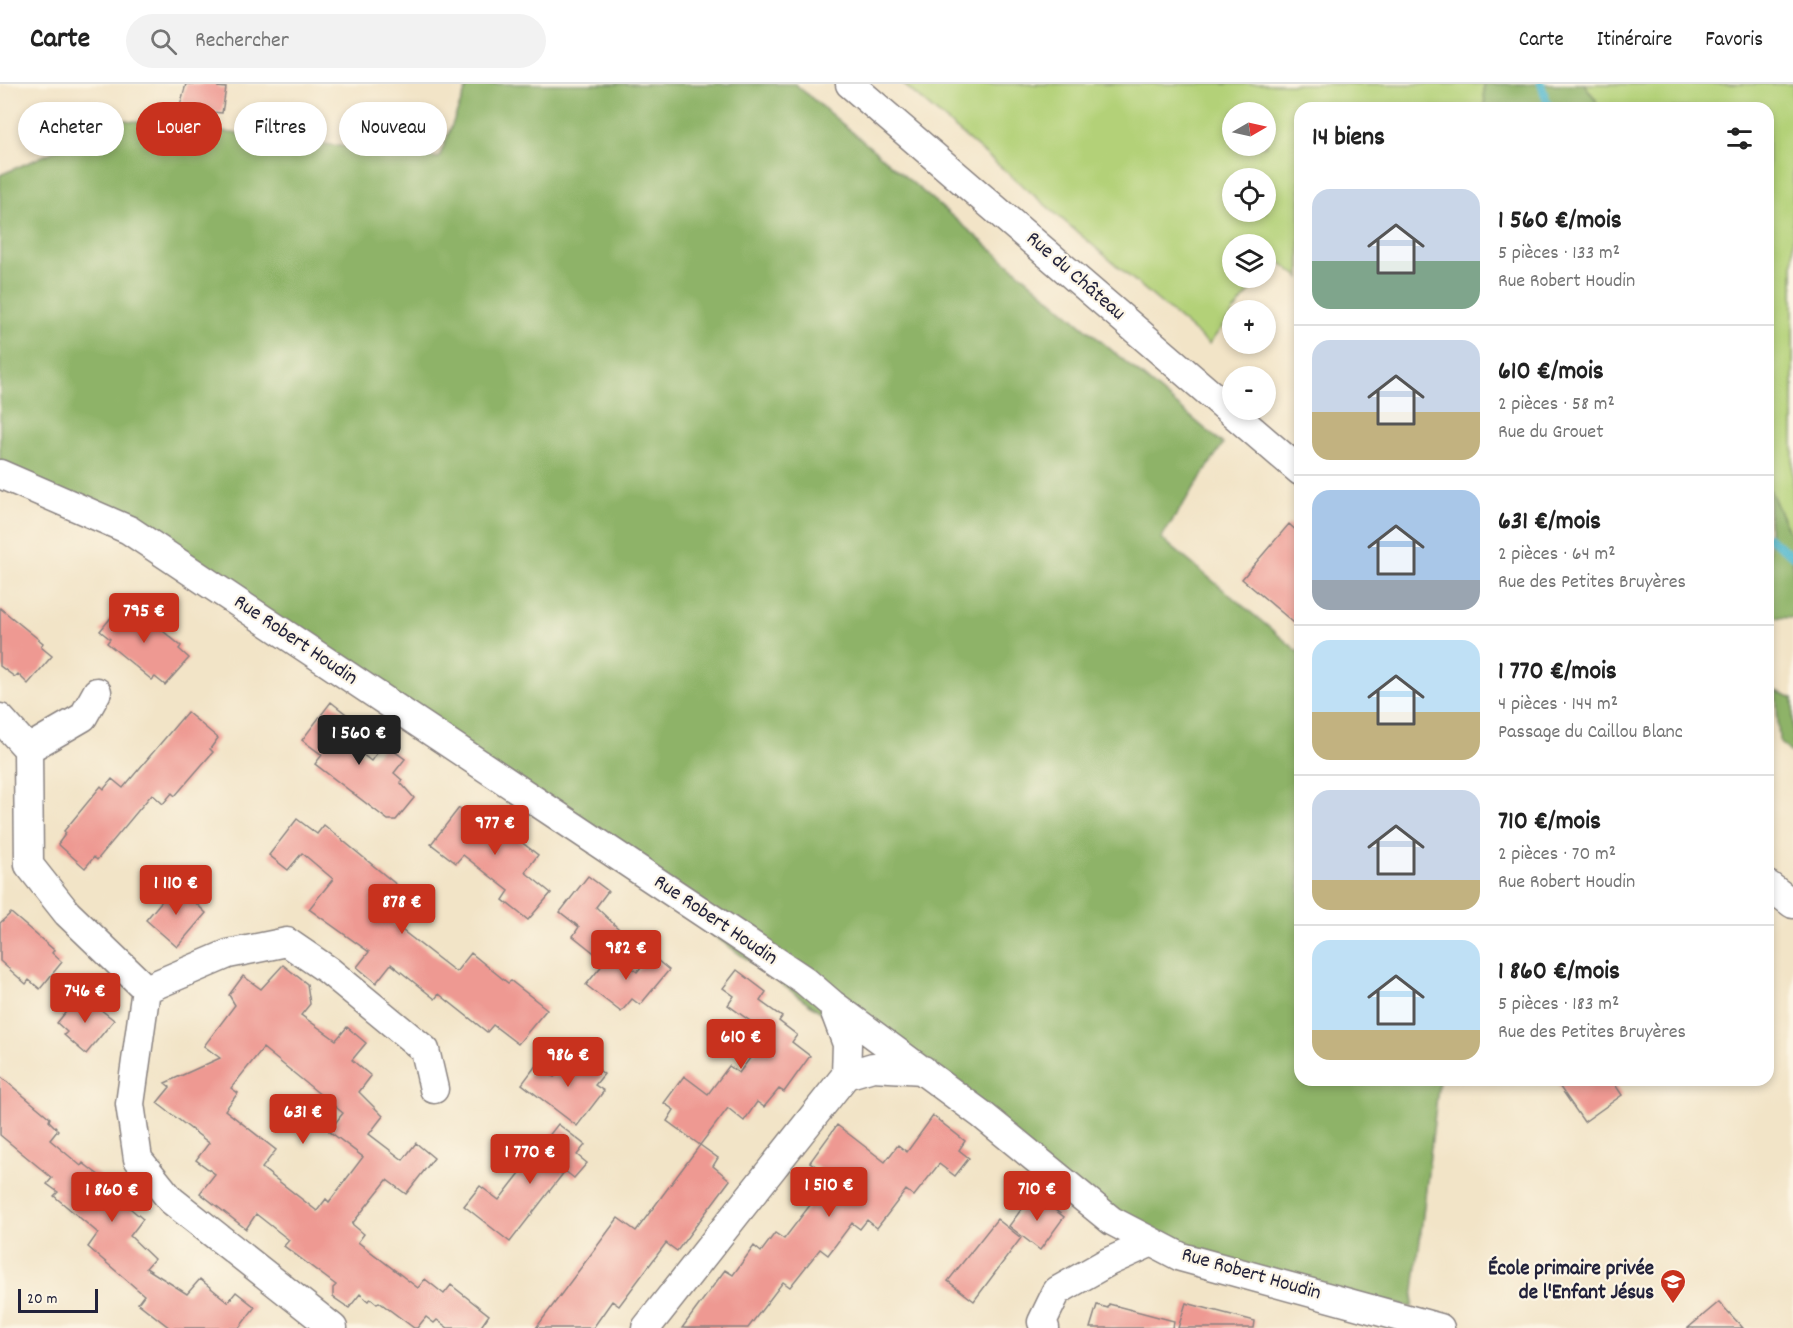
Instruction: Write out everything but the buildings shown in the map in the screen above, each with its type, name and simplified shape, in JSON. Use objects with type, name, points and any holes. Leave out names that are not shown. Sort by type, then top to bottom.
[{"type":"street","name":"Rue du Château","points":[[850,84],[1294,466]]},
{"type":"street","name":"Rue Robert Houdin","points":[[0,474],[129,530],[794,974],[981,1114],[1112,1221],[1181,1257],[1440,1328]]},
{"type":"street","points":[[28,749],[83,717],[98,692]]},
{"type":"street","points":[[0,718],[28,749],[29,866],[67,913],[146,988]]},
{"type":"street","points":[[1774,890],[1793,904]]},
{"type":"street","points":[[146,988],[228,954],[287,942],[328,970],[425,1050],[434,1089]]},
{"type":"street","points":[[146,988],[130,1104],[138,1159],[171,1200],[333,1328]]},
{"type":"street","points":[[832,1004],[847,1044],[846,1075]]},
{"type":"street","points":[[646,1328],[846,1075],[873,1067],[922,1071]]},
{"type":"street","points":[[1045,1328],[1042,1322],[1057,1291],[1107,1262],[1152,1242]]},
{"type":"green space","points":[[468,84],[795,84],[1223,444],[1161,538],[1294,648],[1294,1086],[1438,1086],[1412,1307],[1163,1257],[200,568],[0,476],[0,175],[43,156],[124,156],[125,120],[136,121],[136,156],[222,156],[222,132],[234,133],[234,156],[327,156],[327,144],[339,146],[339,156],[439,158],[447,156],[447,138]]},
{"type":"green space","points":[[903,84],[1484,84],[1485,102],[1294,102],[1294,273],[1276,259],[1276,234],[1222,234],[1222,288],[1253,288],[1243,300],[1222,300],[1222,327],[1209,344]]},
{"type":"green space","points":[[1484,84],[1584,84],[1596,100],[1596,102],[1485,102]]},
{"type":"green space","points":[[1584,84],[1793,84],[1793,541],[1774,499],[1774,102],[1596,102]]},
{"type":"green space","points":[[1774,499],[1793,541],[1793,618],[1774,617]]},
{"type":"green space","points":[[1776,691],[1793,698],[1793,755],[1779,741]]},
{"type":"waterway","points":[[1541,84],[1547,102]]},
{"type":"waterway","points":[[1774,542],[1793,556]]},
{"type":"place","name":"École primaire privée de l'Enfant Jésus","points":[[1673,1305]]}]
